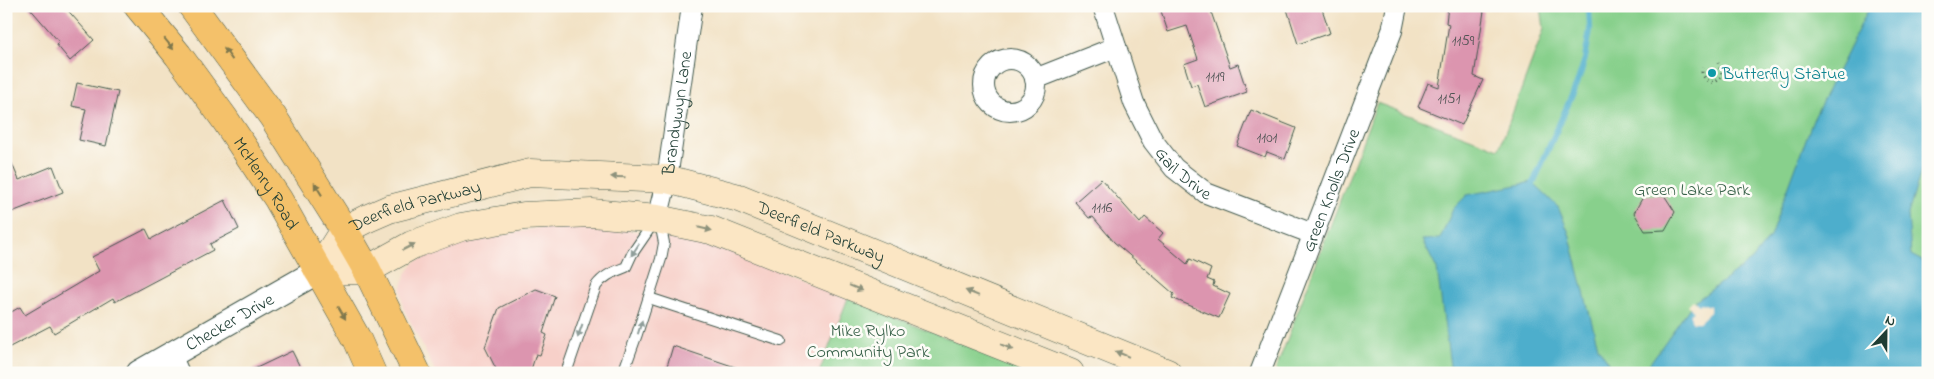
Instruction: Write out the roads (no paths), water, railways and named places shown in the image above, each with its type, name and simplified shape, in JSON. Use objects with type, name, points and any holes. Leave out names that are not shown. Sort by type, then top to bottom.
[{"type":"main road","name":"McHenry Road","points":[[138,6],[178,55],[278,199],[357,340],[372,373]]},
{"type":"main road","points":[[192,6],[273,116],[344,230],[367,270],[416,373]]},
{"type":"main road","name":"Deerfield Parkway","points":[[318,271],[344,230],[388,209],[530,174],[667,179],[739,198],[1168,373]]},
{"type":"main road","name":"Deerfield Parkway","points":[[318,271],[367,270],[412,245],[461,227],[524,216],[592,213],[657,219],[711,230],[1070,373]]},
{"type":"street","name":"Brandywyn Lane","points":[[657,219],[667,179],[692,6]]},
{"type":"street","name":"Gail Drive","points":[[1102,6],[1134,103],[1153,142],[1174,168],[1206,193],[1313,234]]},
{"type":"street","name":"Green Knolls Drive","points":[[1260,373],[1392,31],[1397,6]]},
{"type":"street","points":[[1036,79],[1116,47]]},
{"type":"street","name":"Checker Drive","points":[[139,373],[175,364],[318,271]]},
{"type":"lane","points":[[623,373],[661,259],[664,243],[657,219]]},
{"type":"lane","points":[[566,373],[596,286],[609,274],[626,267],[632,254],[657,219]]},
{"type":"lane","points":[[649,298],[781,341]]},
{"type":"water","points":[[1870,6],[1928,6],[1928,154],[1925,158],[1908,214],[1911,255],[1928,264],[1928,373],[1641,373],[1693,303],[1752,260],[1770,237],[1813,120]]},
{"type":"water","points":[[1532,182],[1558,207],[1569,233],[1598,347],[1616,373],[1451,373],[1437,269],[1422,240],[1440,239],[1453,209],[1467,195]]},
{"type":"waterway","points":[[1531,188],[1577,84],[1585,59],[1590,30],[1589,6]]},
{"type":"place","name":"Butterfly Statue","points":[[1712,73]]},
{"type":"park label","name":"Green Lake Park","points":[[1692,189]]},
{"type":"park label","name":"Mike Rylko Community Park","points":[[868,340]]}]
